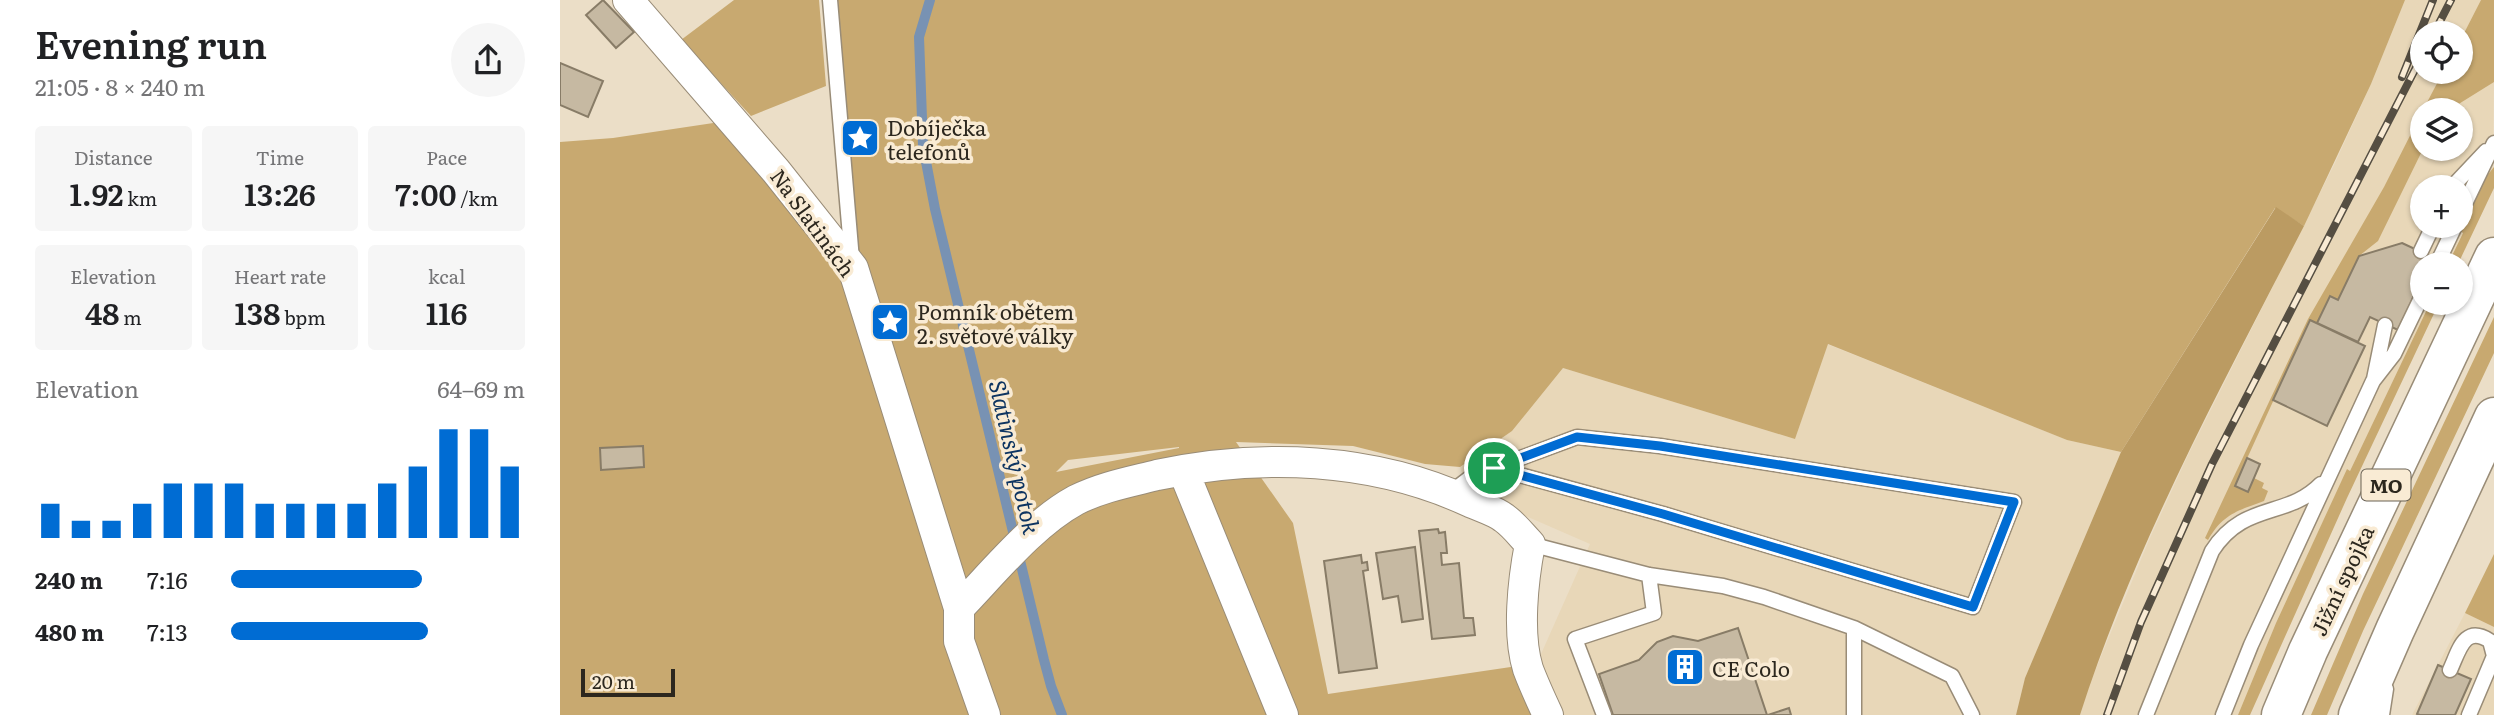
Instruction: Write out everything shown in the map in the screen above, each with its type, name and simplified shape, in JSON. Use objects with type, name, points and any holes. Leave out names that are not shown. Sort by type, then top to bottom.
[{"type":"highway","name":"Jižní spojka","points":[[2281,715],[2308,651],[2494,257]]},
{"type":"highway","points":[[2358,715],[2494,416]]},
{"type":"street","name":"Na Slatinách","points":[[628,0],[776,171],[853,268],[959,608],[959,640],[985,715]]},
{"type":"street","points":[[959,608],[1030,536],[1074,501],[1100,489],[1217,464],[1325,464],[1418,481],[1450,493],[1504,518],[1530,544],[1524,578],[1524,642],[1527,667],[1548,715]]},
{"type":"street","points":[[1183,470],[1283,715]]},
{"type":"lane","points":[[830,0],[853,268]]},
{"type":"lane","points":[[2463,175],[2493,144]]},
{"type":"lane","points":[[2473,186],[2493,144]]},
{"type":"lane","points":[[2421,251],[2427,238]]},
{"type":"lane","points":[[2373,381],[2394,355],[2413,315]]},
{"type":"lane","points":[[2223,715],[2252,645],[2373,381],[2385,326]]},
{"type":"lane","points":[[1450,493],[1480,470],[1494,468],[1577,437],[1660,446],[2014,502],[1973,607],[1663,514],[1494,468]]},
{"type":"lane","points":[[2146,715],[2212,551],[2221,537],[2244,519],[2311,494],[2331,471]]},
{"type":"lane","points":[[1530,544],[1649,575],[1723,586],[1765,597],[1854,628],[1952,676],[1972,715]]},
{"type":"lane","points":[[1604,715],[1575,639],[1654,613],[1649,575]]},
{"type":"lane","points":[[1854,628],[1854,715]]},
{"type":"lane","points":[[2382,715],[2395,629]]},
{"type":"lane","points":[[2450,670],[2463,641],[2469,636],[2476,635],[2490,641],[2494,656],[2469,714]]},
{"type":"shaded area","points":[[734,0],[819,0],[826,86],[751,116],[681,40]]},
{"type":"shaded area","points":[[838,0],[2405,0],[2371,84],[2304,226],[2275,208],[2121,452],[2067,440],[1828,344],[1795,439],[1563,368],[1512,431],[1460,467],[1425,464],[1353,446],[1236,442],[1293,523],[1328,694],[1537,663],[1559,715],[560,715],[560,142],[613,138],[720,122],[857,254]],"holes":[[[1179,448],[1056,472],[1068,460]]]},
{"type":"shaded area","points":[[2405,0],[2481,0],[2470,21],[2410,21],[2410,84],[2437,84],[2430,98],[2410,98],[2410,161],[2473,161],[2473,98],[2450,98],[2494,80],[2493,168],[2473,211],[2473,175],[2410,175],[2410,238],[2460,238],[2454,252],[2410,252],[2410,315],[2424,315],[2350,471],[2347,470],[2276,623],[2238,715],[2080,715],[2090,683],[2149,540],[2189,453],[2335,163]]},
{"type":"shaded area","points":[[2481,0],[2494,0],[2494,82],[2468,98],[2429,98],[2437,84],[2473,84],[2473,21],[2470,21]]},
{"type":"shaded area","points":[[2410,136],[2410,161],[2417,161],[2378,241],[2359,256],[2338,300],[2317,323],[2310,320],[2235,485],[2248,491],[2254,478],[2264,483],[2262,488],[2268,491],[2264,501],[2225,519],[2208,540],[2205,538],[2308,319],[2384,187]]},
{"type":"shaded area","points":[[2494,167],[2494,188],[2473,232],[2473,202]]},
{"type":"shaded area","points":[[2276,207],[2304,226],[2153,527],[2102,651],[2080,715],[2016,715],[2025,678],[2121,452]]},
{"type":"shaded area","points":[[2461,238],[2470,238],[2464,252],[2454,252]]},
{"type":"shaded area","points":[[2424,315],[2433,315],[2347,498],[2250,715],[2238,715],[2276,623],[2347,469],[2350,471]]},
{"type":"shaded area","points":[[2494,317],[2494,353],[2363,631],[2327,715],[2311,715],[2363,594]]},
{"type":"shaded area","points":[[1827,344],[2067,440],[2121,452],[2025,678],[2016,715],[1559,715],[1537,663],[1590,544],[1468,491],[1460,467],[1512,431],[1563,368],[1795,439]]},
{"type":"shaded area","points":[[2494,554],[2494,627],[2465,613]]},
{"type":"shaded area","points":[[2465,613],[2494,627],[2494,715],[2412,715]]},
{"type":"building","points":[[603,0],[634,32],[616,48],[586,15]]},
{"type":"building","points":[[560,63],[603,81],[588,117],[560,105]]},
{"type":"building","points":[[2402,243],[2421,252],[2410,252],[2410,304],[2398,330],[2370,317],[2358,342],[2317,323],[2330,296],[2338,300],[2359,256]]},
{"type":"building","points":[[2310,320],[2365,346],[2327,426],[2273,400]]},
{"type":"building","points":[[643,446],[644,467],[601,470],[600,448]]},
{"type":"building","points":[[2247,458],[2260,464],[2248,492],[2235,486]]},
{"type":"building","points":[[1438,529],[1439,533],[1445,532],[1447,553],[1441,553],[1442,565],[1459,563],[1464,618],[1473,618],[1475,635],[1432,639],[1419,531]]},
{"type":"building","points":[[1415,547],[1423,619],[1402,622],[1398,596],[1383,599],[1376,553]]},
{"type":"building","points":[[1361,555],[1362,563],[1367,562],[1368,570],[1363,571],[1377,668],[1339,673],[1324,561]]},
{"type":"building","name":"CE Colo","points":[[1738,628],[1767,715],[1613,715],[1599,674],[1639,660],[1657,642],[1673,636],[1698,641]]},
{"type":"building","points":[[2438,665],[2471,679],[2455,715],[2417,714]]},
{"type":"building","name":"CE Colo","points":[[1789,708],[1791,715],[1768,715]]},
{"type":"waterway","name":"Slatinský potok","points":[[930,0],[919,37],[923,146],[935,209],[1044,660],[1062,715]]},
{"type":"railway","points":[[2402,77],[2433,0]]},
{"type":"railway","points":[[2440,21],[2451,0]]},
{"type":"railway","points":[[2107,715],[2141,622],[2212,464],[2410,79]]},
{"type":"place","name":"Dobíječka telefonů","points":[[860,138]]},
{"type":"place","name":"Pomník obětem 2. světové války","points":[[890,322]]},
{"type":"place","name":"CE Colo","points":[[1685,667]]},
{"type":"route","points":[[1577,437],[1660,446],[2014,502],[1973,607],[1663,514],[1494,468],[1577,437]]}]
